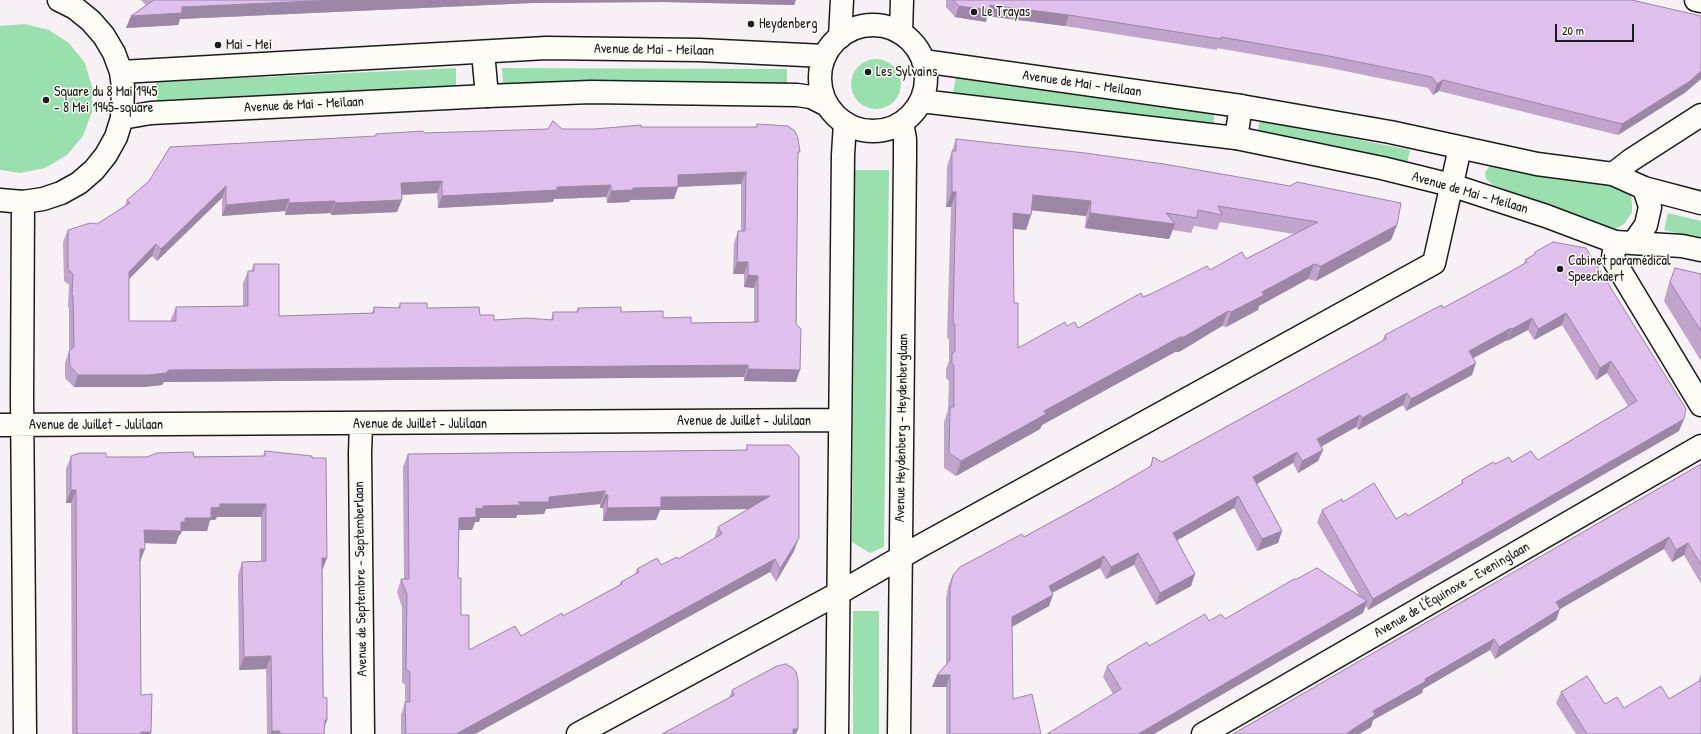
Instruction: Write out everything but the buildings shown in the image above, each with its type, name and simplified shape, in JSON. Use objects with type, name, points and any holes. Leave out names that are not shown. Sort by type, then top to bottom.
[{"type":"street","points":[[0,200],[23,202],[43,199],[61,193],[79,183],[94,170],[106,155],[116,137],[122,118],[123,87],[121,72],[114,53],[104,36],[91,21],[75,8],[59,0]]},
{"type":"street","points":[[840,37],[842,0]]},
{"type":"street","points":[[901,34],[902,0]]},
{"type":"street","points":[[1696,0],[1701,1]]},
{"type":"street","name":"Avenue de Mai - Meilaan","points":[[864,26],[890,28],[901,34],[914,46],[923,61],[926,74],[925,88],[921,100],[910,117],[891,128],[879,131],[856,128],[845,123],[835,115],[827,105],[820,86],[820,75],[825,56],[834,42],[840,37],[851,30],[864,26]]},
{"type":"street","name":"Avenue de Mai - Meilaan","points":[[121,72],[546,48],[699,50],[825,56]]},
{"type":"street","points":[[483,52],[487,96]]},
{"type":"street","name":"Avenue de Mai - Meilaan","points":[[923,61],[1241,106],[1390,132],[1537,164],[1614,174],[1644,188],[1701,204]]},
{"type":"street","name":"Avenue de Mai - Meilaan","points":[[122,118],[151,113],[591,92],[797,94],[811,97],[827,105]]},
{"type":"street","name":"Avenue de Mai - Meilaan","points":[[921,100],[1236,138],[1382,168],[1451,185],[1624,242],[1682,246],[1701,250]]},
{"type":"street","points":[[1236,138],[1241,106]]},
{"type":"street","points":[[1614,174],[1630,160],[1701,115]]},
{"type":"street","points":[[837,734],[843,156],[845,123]]},
{"type":"street","name":"Avenue Heydenberg - Heydenberglaan","points":[[899,734],[905,157],[905,139],[902,123]]},
{"type":"street","points":[[578,734],[839,593],[900,557],[1434,263],[1460,148]]},
{"type":"street","points":[[1644,188],[1650,207],[1646,225],[1624,242],[1613,259],[1701,405]]},
{"type":"street","points":[[23,202],[22,425],[25,734]]},
{"type":"street","name":"Avenue de Juillet - Julilaan","points":[[0,425],[840,420]]},
{"type":"street","name":"Avenue de Septembre - Septemberlaan","points":[[361,424],[360,460],[363,734]]},
{"type":"street","name":"Avenue de l'Équinoxe - Eveninglaan","points":[[1204,734],[1701,446]]},
{"type":"green space","name":"Square du 8 Mai 1945 - 8 Mei 1945-square","points":[[25,24],[49,30],[69,43],[85,63],[92,87],[92,112],[83,136],[67,155],[45,168],[20,173],[0,170],[0,26]]},
{"type":"green space","points":[[876,59],[885,61],[896,70],[901,84],[899,93],[890,104],[876,109],[867,107],[856,98],[851,84],[853,75],[862,64]]},
{"type":"green space","points":[[456,68],[456,89],[157,100],[156,82]]},
{"type":"green space","points":[[502,68],[787,69],[787,87],[503,84]]},
{"type":"green space","points":[[957,71],[1214,110],[1214,129],[953,93]]},
{"type":"green space","points":[[1260,120],[1410,150],[1407,164],[1257,134]]},
{"type":"green space","points":[[1492,165],[1615,181],[1631,195],[1632,212],[1624,224],[1617,228],[1608,230],[1581,221],[1493,185],[1486,179],[1485,173]]},
{"type":"green space","points":[[855,170],[889,170],[884,547],[870,553],[852,542]]},
{"type":"green space","points":[[1668,213],[1701,221],[1701,239],[1664,230]]},
{"type":"green space","points":[[853,611],[879,611],[879,734],[853,734]]},
{"type":"place","name":"Le Trayas","points":[[974,12]]},
{"type":"place","name":"Heydenberg","points":[[751,24]]},
{"type":"place","name":"Mai - Mei","points":[[218,45]]},
{"type":"place","name":"Les Sylvains","points":[[868,72]]},
{"type":"place","name":"Square du 8 Mai 1945 - 8 Mei 1945-square","points":[[46,100]]},
{"type":"place","name":"Cabinet paramédical Speeckaert","points":[[1560,269]]}]
